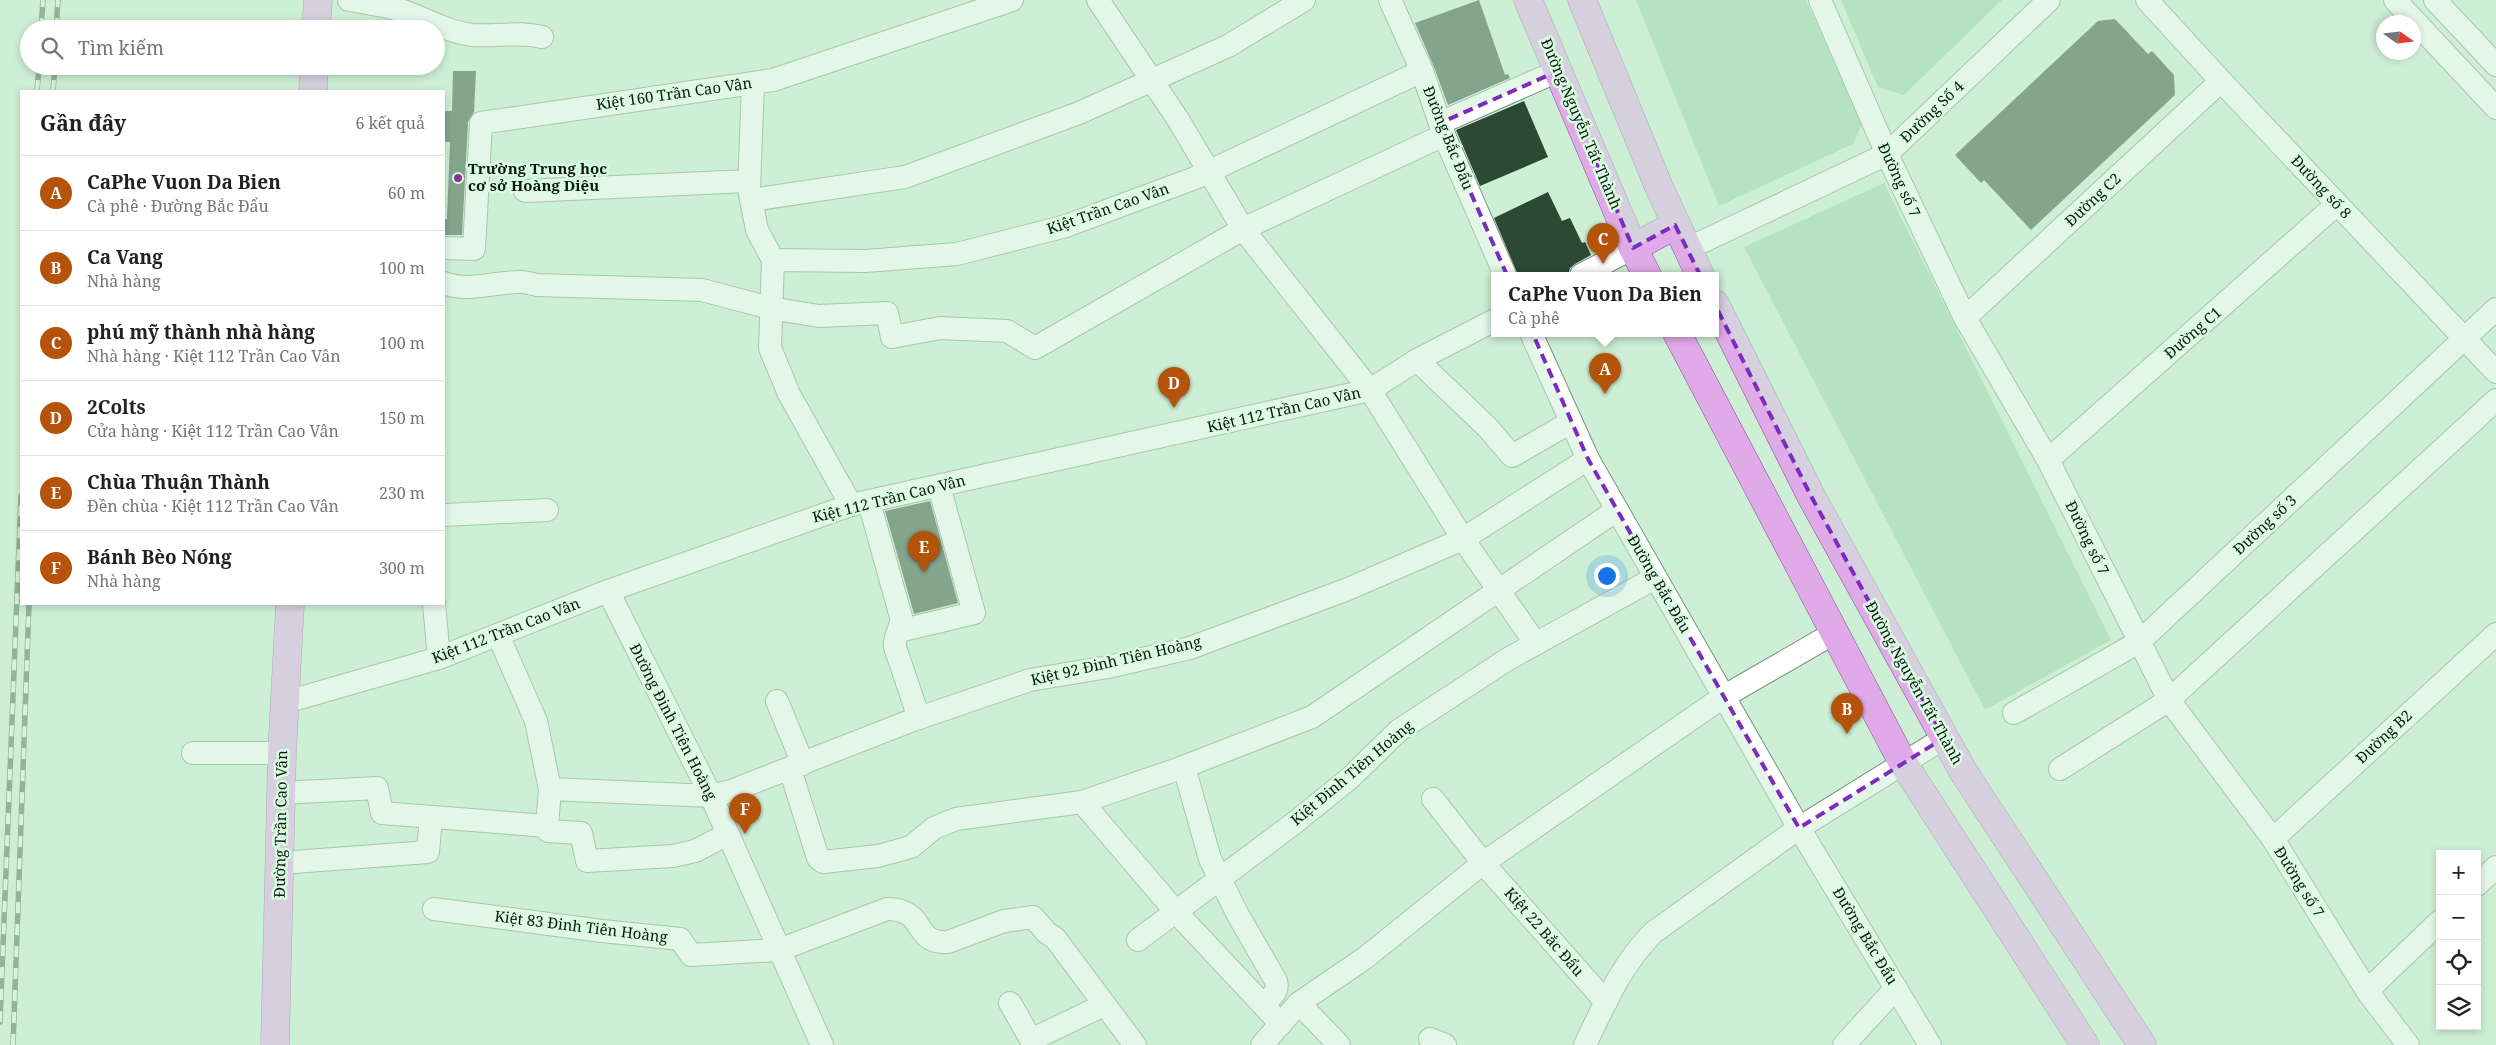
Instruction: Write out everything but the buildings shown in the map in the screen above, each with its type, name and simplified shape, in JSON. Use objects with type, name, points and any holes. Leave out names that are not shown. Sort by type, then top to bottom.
[{"type":"main road","points":[[317,20],[318,0]]},
{"type":"main road","name":"Đường Nguyễn Tất Thành","points":[[1528,0],[1633,248],[1645,272]]},
{"type":"main road","points":[[1582,0],[1675,225],[1698,272]]},
{"type":"main road","points":[[313,90],[314,75]]},
{"type":"main road","points":[[1633,248],[1675,225]]},
{"type":"main road","name":"Đường Nguyễn Tất Thành","points":[[1719,312],[1811,496],[1944,738],[1968,779],[2142,1045]]},
{"type":"main road","points":[[1679,337],[1903,763],[2085,1045]]},
{"type":"main road","name":"Đường Trần Cao Vân","points":[[275,1045],[282,753],[290,605]]},
{"type":"street","points":[[349,0],[386,6],[423,20]]},
{"type":"street","name":"Kiệt 160 Trần Cao Vân","points":[[445,248],[474,250],[481,123],[774,80],[1012,0]]},
{"type":"street","points":[[1098,0],[1210,171],[1243,230],[1370,390],[1463,539],[1536,644]]},
{"type":"street","points":[[524,190],[750,190],[905,177],[1079,113],[1228,46],[1304,0]]},
{"type":"street","name":"Đường Bắc Đẩu","points":[[1390,0],[1422,71],[1442,129],[1504,272]]},
{"type":"street","name":"Đường số 7","points":[[1820,0],[1887,154],[1965,318],[2048,460],[2169,700],[2273,839],[2367,991],[2408,1045]]},
{"type":"street","name":"Đường Số 4","points":[[1687,249],[1887,154],[2049,0]]},
{"type":"street","name":"Đường số 8","points":[[2147,0],[2496,372]]},
{"type":"street","points":[[2395,0],[2496,108]]},
{"type":"street","points":[[2435,0],[2496,65]]},
{"type":"street","points":[[445,28],[472,35],[509,33],[542,37]]},
{"type":"street","name":"Kiệt Trần Cao Vân","points":[[773,260],[865,261],[957,254],[1066,226],[1210,171],[1422,71]]},
{"type":"street","points":[[445,283],[451,286],[491,286],[522,282],[537,285],[702,290],[770,308],[819,316],[887,312],[892,337],[940,328],[1007,331],[1035,348],[1243,230],[1558,71]]},
{"type":"street","name":"Đường C2","points":[[1965,318],[2221,81]]},
{"type":"street","points":[[753,83],[750,190],[757,230],[773,260],[770,348],[789,394],[860,504],[901,617],[902,625],[893,641],[894,648],[919,718]]},
{"type":"street","name":"Đường C1","points":[[2048,460],[2337,204]]},
{"type":"street","points":[[1586,272],[1633,248]]},
{"type":"street","name":"Đường số 3","points":[[2014,713],[2139,642],[2496,309]]},
{"type":"street","name":"Kiệt 112 Trần Cao Vân","points":[[286,702],[439,658],[608,591],[860,504],[1370,390],[1417,360],[1491,322]]},
{"type":"street","name":"Đường Bắc Đẩu","points":[[1533,337],[1588,459],[1799,828],[1930,1045]]},
{"type":"street","points":[[1417,360],[1488,428],[1512,456],[1571,422]]},
{"type":"street","points":[[2060,769],[2169,700],[2496,400]]},
{"type":"street","name":"Kiệt 92 Đinh Tiên Hoàng","points":[[550,790],[711,796],[748,786],[919,718],[1030,680],[1108,667],[1190,648],[1348,589],[1463,539],[1588,459]]},
{"type":"street","points":[[899,631],[974,613],[939,486]]},
{"type":"street","points":[[445,515],[547,510]]},
{"type":"street","points":[[777,700],[797,767],[818,858],[823,862],[878,856],[911,848],[934,828],[956,819],[1082,802],[1184,767],[1312,716],[1617,510]]},
{"type":"street","name":"Kiệt Đinh Tiên Hoàng","points":[[1138,940],[1219,880],[1350,778],[1398,731],[1508,659],[1655,578]]},
{"type":"street","name":"Đường Đinh Tiên Hoàng","points":[[608,591],[711,796],[822,1045]]},
{"type":"street","points":[[434,605],[439,658]]},
{"type":"street","points":[[1262,1045],[1299,1003],[1365,958],[1483,863],[1723,697],[1834,633]]},
{"type":"street","name":"Đường B2","points":[[2273,839],[2496,634]]},
{"type":"street","points":[[498,635],[536,721],[550,790],[548,831],[581,833],[587,861],[673,856],[695,851],[728,834]]},
{"type":"street","points":[[1584,1045],[1606,1002],[1639,947],[1654,932],[1799,828],[1944,738]]},
{"type":"street","points":[[193,753],[282,753]]},
{"type":"street","points":[[1184,767],[1203,840],[1219,880],[1276,981],[1278,988],[1276,992],[1263,1004]]},
{"type":"street","points":[[281,793],[377,788],[382,813],[547,826]]},
{"type":"street","name":"Kiệt 22 Bắc Đẩu","points":[[1433,799],[1483,863],[1606,1002]]},
{"type":"street","points":[[1082,802],[1176,912],[1281,1024]]},
{"type":"street","points":[[280,863],[428,852],[432,817]]},
{"type":"street","points":[[2481,881],[2496,867]]},
{"type":"street","name":"Kiệt 83 Đinh Tiên Hoàng","points":[[434,909],[602,931],[680,939],[691,955],[779,950]]},
{"type":"street","points":[[779,950],[887,909],[905,910],[911,915],[926,936],[940,942],[948,942],[1004,920],[1033,917],[1047,933],[1055,938],[1135,1045]]},
{"type":"street","points":[[2367,991],[2436,925]]},
{"type":"street","points":[[1844,1045],[1896,988]]},
{"type":"street","points":[[1010,1003],[1032,1042],[1104,1005]]},
{"type":"street","points":[[1299,1003],[1338,1045]]},
{"type":"highlighted area","points":[[1558,71],[1633,248],[1675,225],[1811,496],[1944,738],[1799,828],[1588,459],[1440,123]]},
{"type":"green space","points":[[1636,0],[1806,0],[1862,124],[1853,144],[1719,206]]},
{"type":"green space","points":[[1841,0],[2002,0],[1904,95],[1878,87]]},
{"type":"green space","points":[[1884,183],[2111,640],[1985,710],[1744,247]]},
{"type":"railway","points":[[42,20],[43,0]]},
{"type":"railway","points":[[57,20],[58,0]]},
{"type":"railway","points":[[37,90],[38,75]]},
{"type":"railway","points":[[53,90],[54,75]]},
{"type":"railway","points":[[0,1022],[20,521]]},
{"type":"railway","points":[[13,1045],[29,605]]},
{"type":"place","name":"Trường Trung học cơ sở Hoàng Diệu","points":[[458,178]]},
{"type":"place","name":"phú mỹ thành nhà hàng","points":[[1603,264]]},
{"type":"place","name":"CaPhe Vuon Da Bien","points":[[1605,394]]},
{"type":"place","name":"2Colts","points":[[1174,408]]},
{"type":"place","name":"Chùa Thuận Thành","points":[[924,572]]},
{"type":"place","name":"Ca Vang","points":[[1847,734]]},
{"type":"place","name":"Bánh Bèo Nóng","points":[[745,834]]}]
